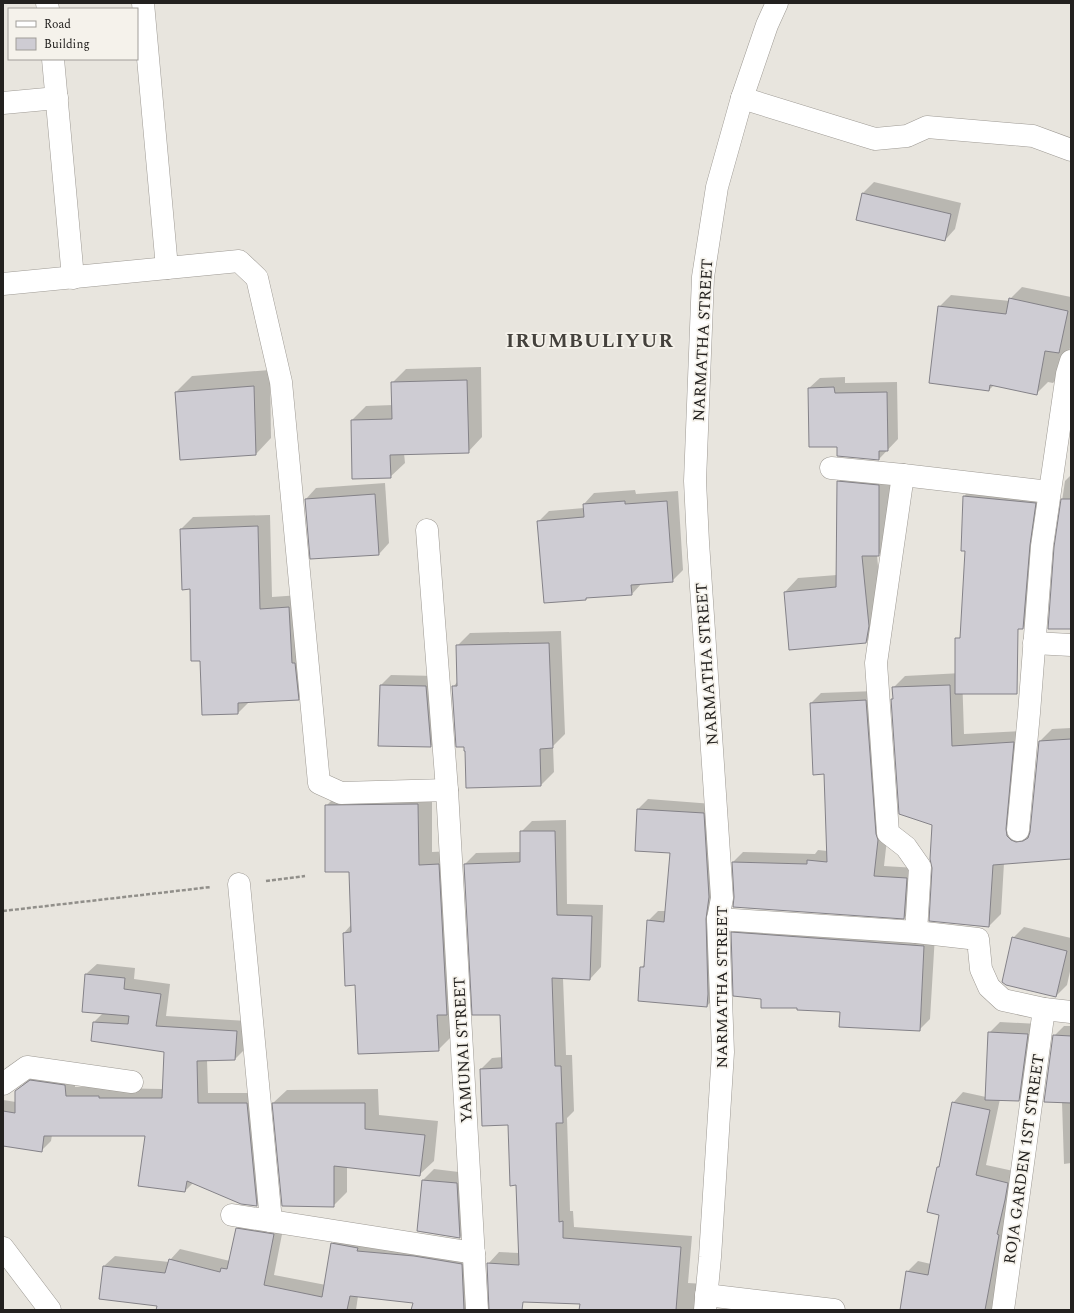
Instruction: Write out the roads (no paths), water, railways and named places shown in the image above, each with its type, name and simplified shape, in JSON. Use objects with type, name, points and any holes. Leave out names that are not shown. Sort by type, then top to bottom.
[{"type":"street","points":[[143,3],[167,268]]},
{"type":"street","name":"NARMATHA STREET","points":[[706,1302],[723,1052],[718,919],[722,898],[695,481],[703,277],[717,187],[742,98],[767,25],[777,3]]},
{"type":"street","points":[[53,60],[73,278]]},
{"type":"street","points":[[3,103],[57,98]]},
{"type":"street","points":[[742,98],[875,138],[907,136],[927,127],[1033,136],[1071,150]]},
{"type":"street","points":[[3,284],[239,261],[257,278],[281,382],[319,783],[341,793],[447,790]]},
{"type":"street","points":[[1018,830],[1042,546],[1067,374],[1071,361]]},
{"type":"street","points":[[831,468],[1049,492]]},
{"type":"street","points":[[903,475],[876,663],[888,833],[906,848],[920,867],[916,932]]},
{"type":"street","name":"YAMUNAI STREET","points":[[427,530],[447,790],[477,1310]]},
{"type":"street","points":[[1034,643],[1071,645]]},
{"type":"street","points":[[238,884],[271,1221]]},
{"type":"street","points":[[718,919],[916,932],[978,939],[981,969],[988,987],[1003,1000],[1071,1012]]},
{"type":"street","name":"ROJA GARDEN 1ST STREET","points":[[1003,1310],[1044,1008]]},
{"type":"street","points":[[3,1084],[27,1067],[132,1082]]},
{"type":"street","points":[[232,1215],[474,1253]]},
{"type":"street","points":[[3,1248],[50,1310]]},
{"type":"street","points":[[706,1302],[834,1310]]},
{"type":"district","name":"IRUMBULIYUR","points":[[590,340]]}]
